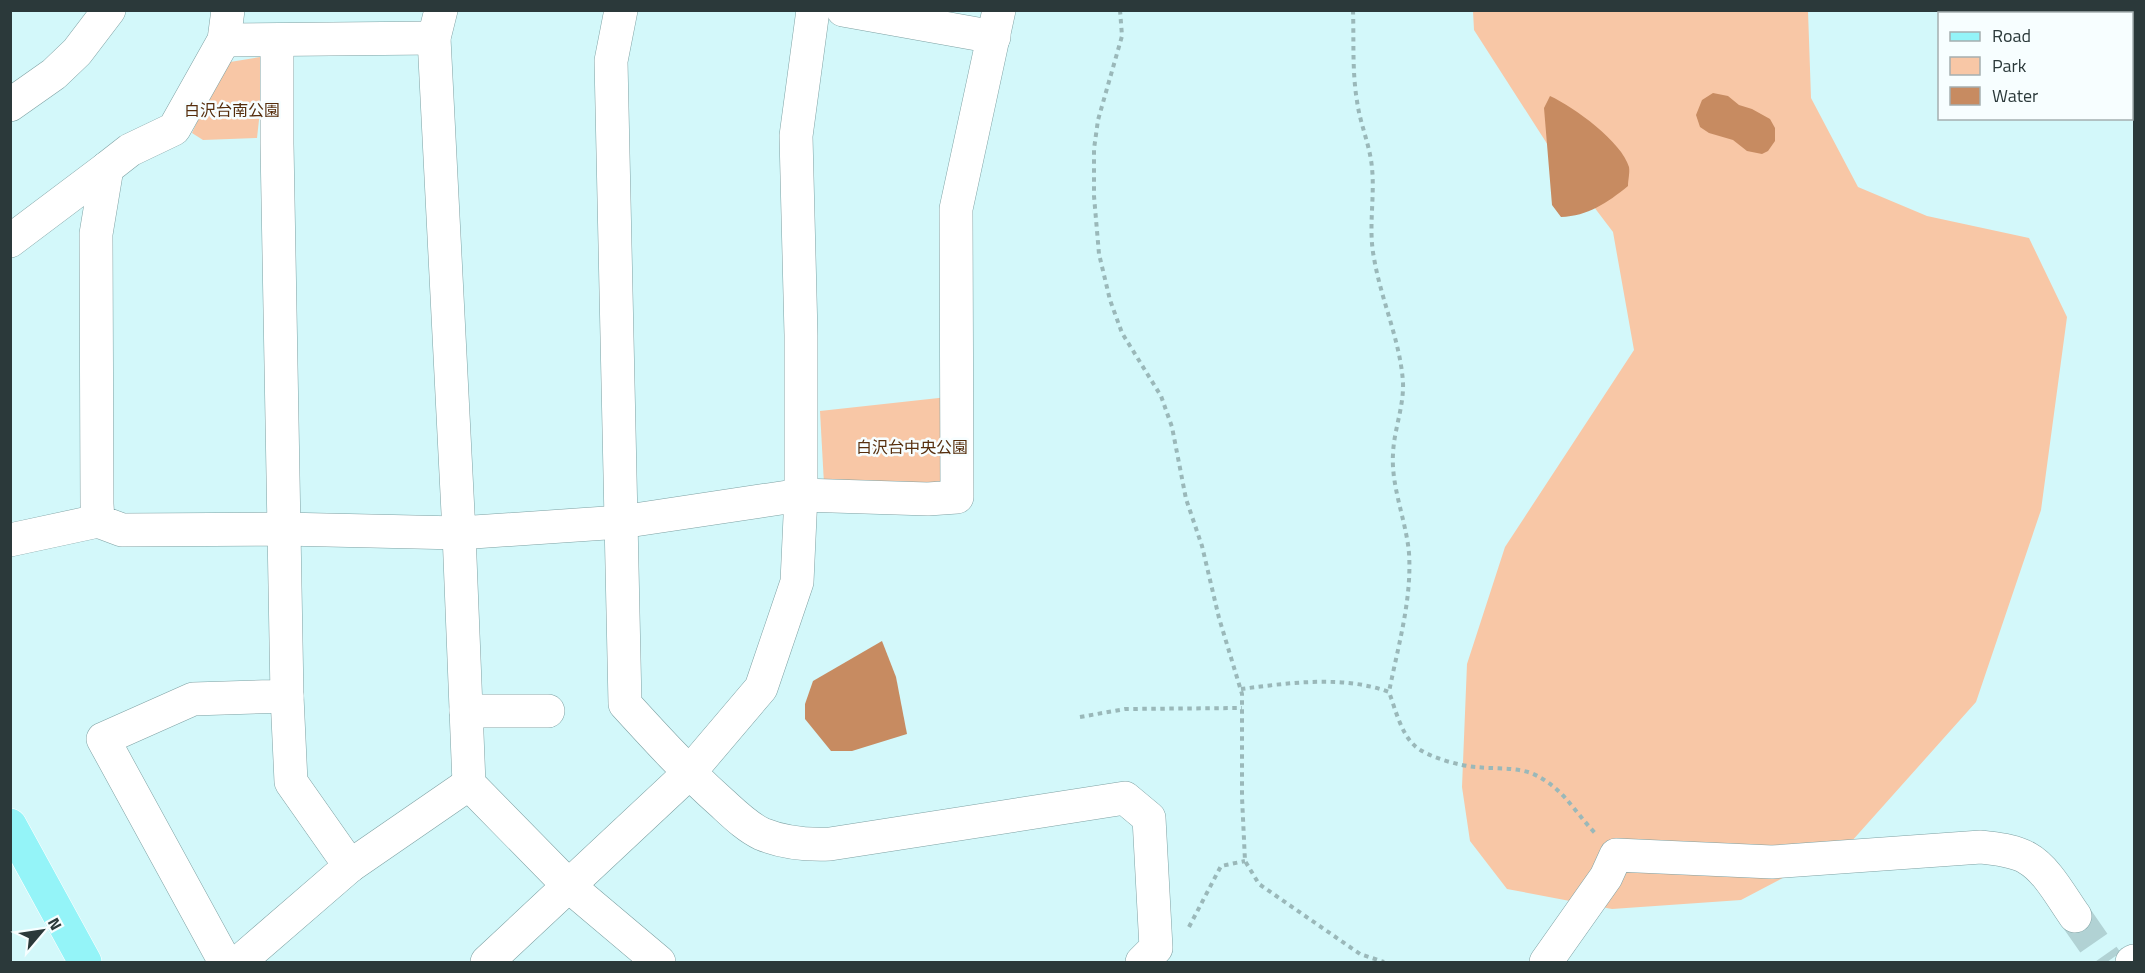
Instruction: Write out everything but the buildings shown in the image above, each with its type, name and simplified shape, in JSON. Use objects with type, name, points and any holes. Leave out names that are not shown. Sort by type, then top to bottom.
[{"type":"main road","points":[[10,825],[85,963]]},
{"type":"street","points":[[10,105],[54,74],[77,52],[109,10]]},
{"type":"street","points":[[621,10],[611,61],[625,704],[688,774],[760,833],[780,840],[808,845],[842,842],[1125,798],[1149,818],[1156,948],[1142,963]]},
{"type":"street","points":[[487,963],[688,774],[761,688],[797,582],[801,495],[801,335],[795,136],[813,10]]},
{"type":"street","points":[[10,540],[98,520],[122,530],[283,529],[459,533],[621,522],[801,495],[928,499],[957,497],[956,209],[997,24],[843,10]]},
{"type":"street","points":[[10,242],[130,150],[174,129],[226,25],[277,41],[437,24],[469,784],[570,886],[659,963]]},
{"type":"street","points":[[277,41],[283,529],[291,782],[350,866]]},
{"type":"street","points":[[98,520],[96,234],[107,168]]},
{"type":"street","points":[[225,963],[103,739],[193,699],[287,696]]},
{"type":"street","points":[[466,711],[548,711]]},
{"type":"street","points":[[238,963],[350,866],[469,784]]},
{"type":"street","points":[[1546,963],[1606,877],[1616,855],[1772,862],[1981,847],[2004,850],[2026,857],[2041,868],[2075,916]]},
{"type":"path","points":[[1120,10],[1122,36],[1098,120],[1094,149],[1094,196],[1099,254],[1110,300],[1122,333],[1161,396],[1172,427],[1186,500],[1202,546],[1219,618],[1241,689],[1245,861],[1259,884],[1360,954],[1384,963]]},
{"type":"path","points":[[1353,10],[1353,70],[1357,104],[1369,146],[1372,170],[1373,256],[1379,286],[1399,352],[1403,383],[1403,403],[1393,454],[1410,575],[1406,611],[1389,692],[1406,734],[1414,746],[1426,753],[1474,767],[1501,768],[1530,773],[1558,789],[1616,855]]},
{"type":"path","points":[[1241,689],[1289,683],[1338,682],[1379,688],[1389,692]]},
{"type":"path","points":[[1080,717],[1125,709],[1242,708]]},
{"type":"path","points":[[1186,933],[1221,866],[1245,861]]},
{"type":"green space","points":[[1473,11],[1808,11],[1811,98],[1858,187],[1927,216],[2029,238],[2067,317],[2041,510],[1976,702],[1851,842],[1741,900],[1612,909],[1507,889],[1470,841],[1462,787],[1467,664],[1505,547],[1634,350],[1613,232],[1553,153],[1474,30]]},
{"type":"green space","name":"白沢台南公園","points":[[266,56],[257,138],[203,140],[192,133],[224,63]]},
{"type":"green space","name":"白沢台中央公園","points":[[957,396],[957,497],[824,484],[820,411]]},
{"type":"water","points":[[1713,93],[1728,96],[1739,105],[1770,119],[1775,128],[1775,141],[1768,151],[1762,154],[1747,151],[1733,140],[1709,133],[1700,127],[1696,115],[1702,100]]},
{"type":"water","points":[[1550,96],[1596,126],[1617,147],[1629,167],[1628,186],[1597,208],[1571,216],[1561,217],[1552,205],[1544,108]]},
{"type":"water","points":[[882,641],[896,677],[907,734],[852,751],[831,751],[805,719],[805,704],[813,681]]},
{"type":"tunnel","points":[[2075,916],[2107,962]]}]
